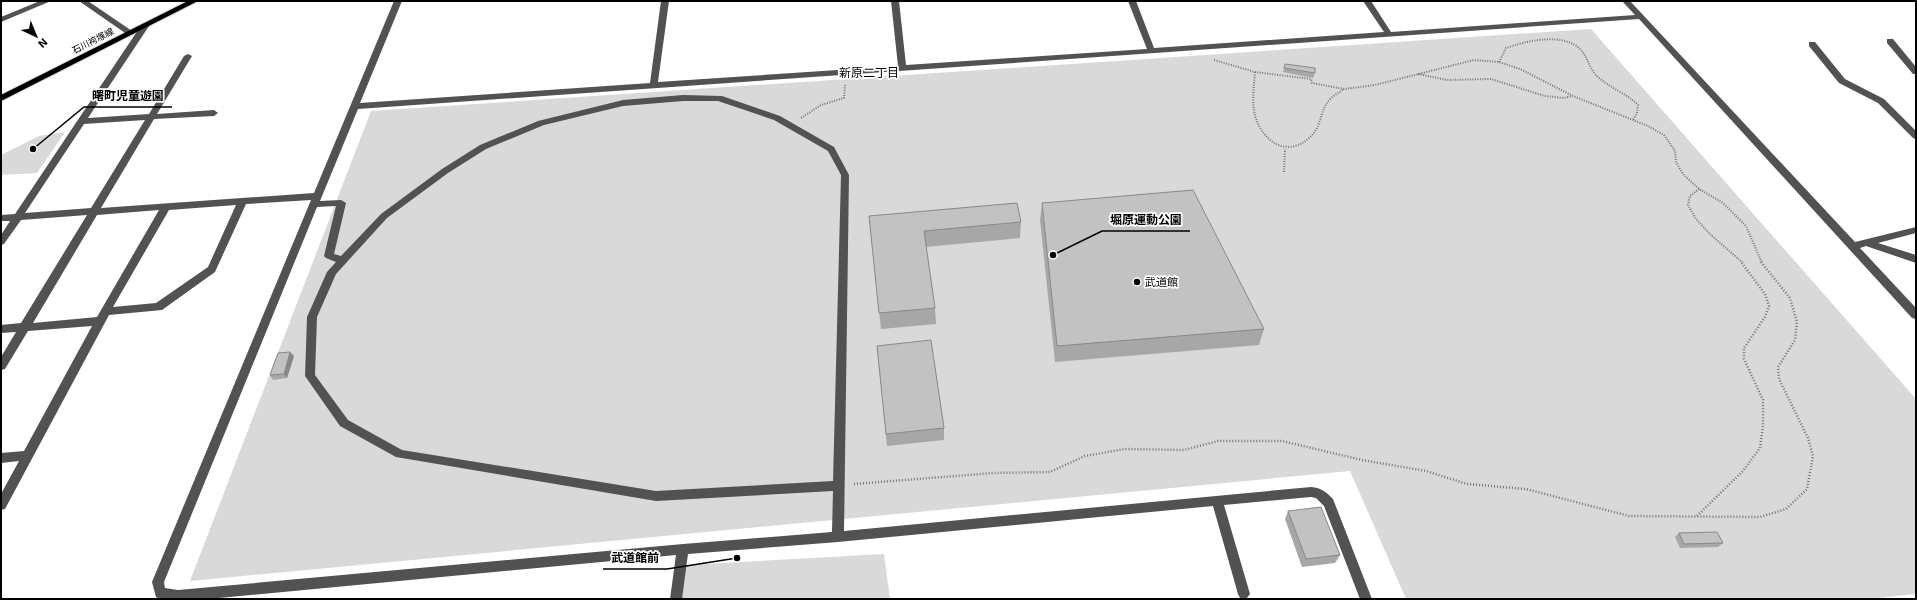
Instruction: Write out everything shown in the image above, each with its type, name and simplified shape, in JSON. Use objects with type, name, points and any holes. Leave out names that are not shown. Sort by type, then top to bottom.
[{"type":"main road","name":"石川袴塚線","points":[[1,98],[194,1]]},
{"type":"street","points":[[1,20],[47,1]]},
{"type":"street","points":[[83,1],[131,33]]},
{"type":"street","points":[[398,1],[356,106],[158,582],[157,596],[178,596],[684,548],[838,538],[1310,492],[1323,496],[1329,503],[1366,599]]},
{"type":"street","points":[[654,84],[664,1]]},
{"type":"street","points":[[895,1],[902,67]]},
{"type":"street","points":[[1132,1],[1151,50]]},
{"type":"street","points":[[1367,1],[1389,34]]},
{"type":"street","points":[[1626,1],[1916,314]]},
{"type":"street","points":[[356,106],[654,84],[1640,17]]},
{"type":"street","points":[[1,242],[145,26]]},
{"type":"street","points":[[1890,41],[1916,72]]},
{"type":"street","points":[[1812,44],[1842,81],[1881,101],[1916,136]]},
{"type":"street","points":[[1,366],[153,117],[188,56]]},
{"type":"street","points":[[719,98],[724,80]]},
{"type":"street","points":[[838,538],[845,175],[831,150],[777,118],[719,98],[683,98],[623,103],[541,123],[483,147],[445,171],[384,216],[332,272],[312,317],[310,376],[344,423],[400,454],[656,496],[839,486]]},
{"type":"street","points":[[82,121],[214,113]]},
{"type":"street","points":[[1,218],[242,202],[316,200],[341,203],[329,256],[343,260]]},
{"type":"street","points":[[1,329],[25,327],[158,307],[212,269],[242,202]]},
{"type":"street","points":[[1,505],[103,316],[165,208]]},
{"type":"street","points":[[1854,246],[1916,230]]},
{"type":"street","points":[[1866,243],[1916,259]]},
{"type":"street","points":[[1,458],[27,456]]},
{"type":"street","points":[[1218,500],[1244,594]]},
{"type":"street","points":[[676,599],[684,548]]},
{"type":"path","points":[[1499,62],[1506,48],[1514,44],[1543,40],[1565,40],[1572,42],[1582,50],[1591,69],[1598,76],[1605,82],[1631,97],[1638,105],[1637,113],[1633,120]]},
{"type":"path","points":[[839,486],[859,483],[993,473],[1050,472],[1085,456],[1125,449],[1184,450],[1218,441],[1282,441],[1362,460],[1426,471],[1468,484],[1526,489],[1629,516],[1760,517],[1786,509],[1807,489],[1814,456],[1808,438],[1779,379],[1778,367],[1795,340],[1797,322],[1790,298],[1759,259],[1746,226],[1723,203],[1698,189],[1683,174],[1676,162],[1676,151],[1664,136],[1648,126],[1573,96],[1520,69],[1499,62],[1474,60],[1375,85],[1344,89],[1312,83],[1311,80],[1254,72],[1214,60],[1206,60]]},
{"type":"path","points":[[1254,72],[1254,86],[1251,95],[1253,118],[1263,133],[1271,141],[1285,149],[1291,149],[1300,145],[1315,131],[1328,102],[1344,89]]},
{"type":"path","points":[[1418,74],[1424,77],[1458,81],[1494,80],[1556,98],[1568,98],[1573,96]]},
{"type":"path","points":[[789,125],[821,105],[844,98],[844,84],[852,84]]},
{"type":"path","points":[[1284,172],[1282,163],[1286,155],[1285,149]]},
{"type":"path","points":[[1696,516],[1743,471],[1760,448],[1763,426],[1763,400],[1744,359],[1744,348],[1765,317],[1769,306],[1765,294],[1746,266],[1720,243],[1693,214],[1688,205],[1690,196],[1698,189]]},
{"type":"shaded area","points":[[1591,29],[1916,399],[1916,594],[1868,599],[1406,599],[1350,471],[190,581],[371,111]]},
{"type":"shaded area","points":[[65,132],[37,173],[1,175],[1,155],[39,136]]},
{"type":"shaded area","points":[[884,554],[890,599],[681,599],[686,565]]},
{"type":"building","points":[[1285,64],[1315,68],[1315,73],[1284,68]]},
{"type":"building","name":"武道館","points":[[1193,190],[1264,329],[1057,346],[1042,203]]},
{"type":"building","points":[[1017,203],[1021,222],[924,231],[935,308],[879,313],[869,216]]},
{"type":"building","points":[[931,340],[944,428],[886,434],[877,346]]},
{"type":"building","points":[[290,352],[284,374],[270,375],[278,353]]},
{"type":"building","points":[[1321,507],[1340,555],[1306,559],[1288,511]]},
{"type":"building","points":[[1717,532],[1723,543],[1684,544],[1679,533]]},
{"type":"place","name":"曙町児童遊園","points":[[33,149]]},
{"type":"place","name":"堀原運動公園","points":[[1053,255]]},
{"type":"place","name":"武道館","points":[[1137,282]]},
{"type":"place","name":"武道館前","points":[[737,558]]},
{"type":"district","name":"新原二丁目","points":[[869,73]]}]
